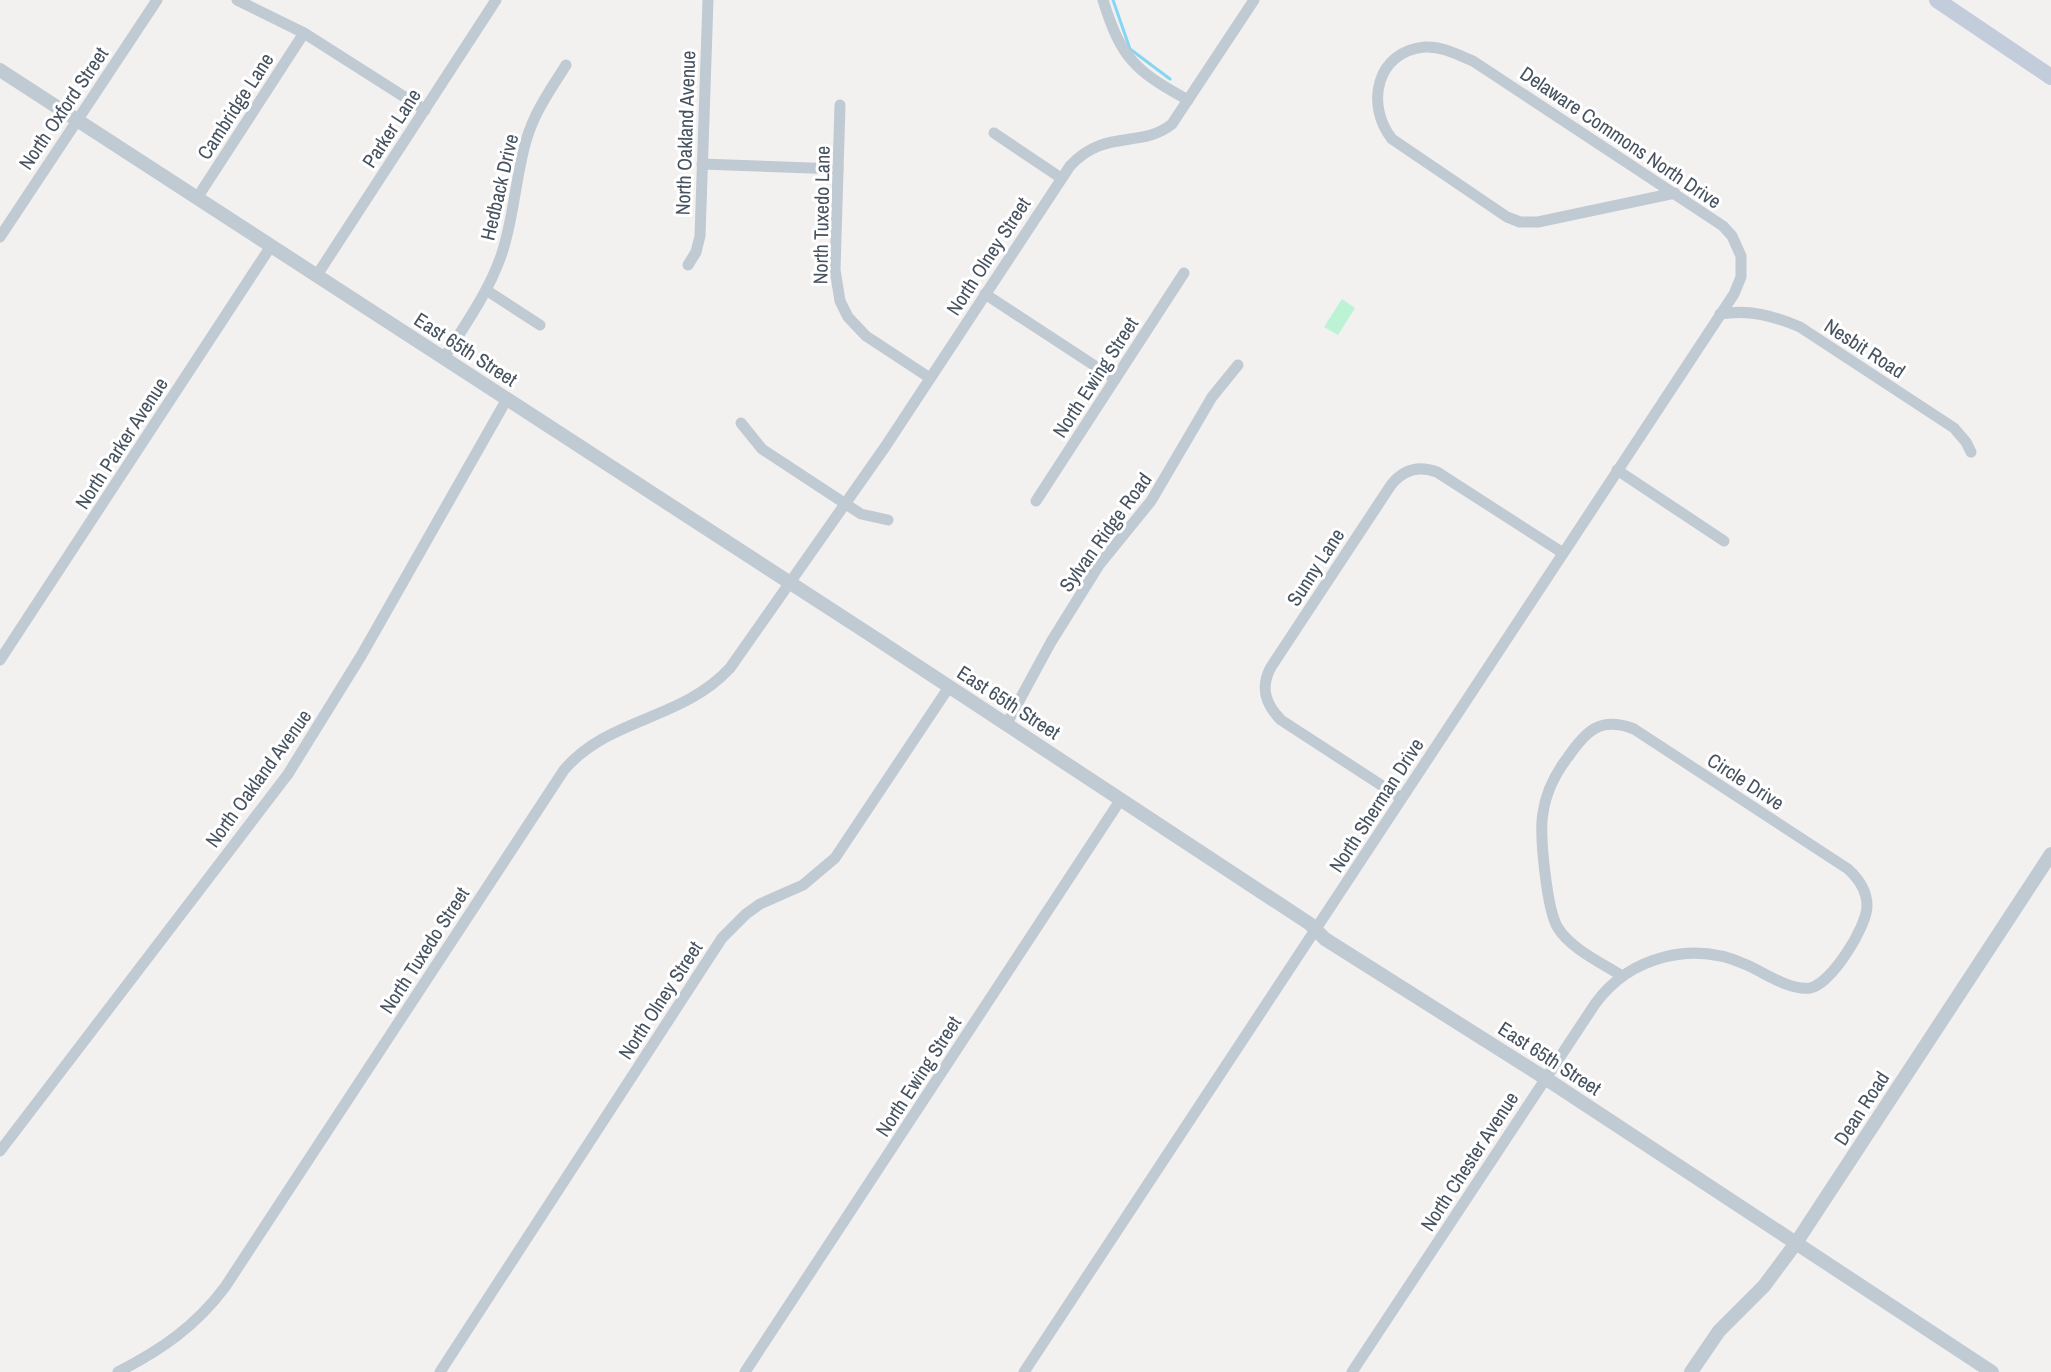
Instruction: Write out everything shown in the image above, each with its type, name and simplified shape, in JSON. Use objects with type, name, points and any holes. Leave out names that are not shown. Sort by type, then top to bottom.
[{"type":"main road","points":[[1937,0],[2050,75]]},
{"type":"street","name":"North Oxford Street","points":[[0,237],[157,0]]},
{"type":"street","points":[[237,0],[304,33],[425,110]]},
{"type":"street","name":"Parker Lane","points":[[317,275],[496,0]]},
{"type":"street","name":"North Oakland Avenue","points":[[688,265],[699,242],[708,0]]},
{"type":"street","points":[[1103,0],[1112,31],[1124,53],[1147,75],[1188,100]]},
{"type":"street","name":"North Olney Street","points":[[788,583],[930,378],[1061,178],[1079,156],[1097,145],[1157,133],[1177,119],[1254,0]]},
{"type":"street","name":"Cambridge Lane","points":[[197,198],[304,33]]},
{"type":"street","name":"Delaware Commons North Drive","points":[[1675,193],[1538,222],[1515,221],[1498,213],[1396,142],[1385,130],[1377,112],[1377,91],[1381,78],[1391,64],[1405,53],[1422,48],[1439,48],[1473,61],[1675,193],[1723,226],[1732,236],[1739,252]]},
{"type":"street","name":"Hedback Drive","points":[[444,358],[486,290],[506,242],[530,129],[566,65]]},
{"type":"street","name":"East 65th Street","points":[[0,70],[1121,799],[1325,939],[1545,1078],[1992,1372]]},
{"type":"street","name":"North Tuxedo Lane","points":[[840,105],[835,275],[840,301],[848,317],[866,336],[930,378]]},
{"type":"street","points":[[994,133],[1061,178]]},
{"type":"street","points":[[702,164],[838,169]]},
{"type":"street","name":"North Parker Avenue","points":[[0,660],[271,246]]},
{"type":"street","name":"North Sherman Drive","points":[[1024,1372],[1720,314],[1740,282],[1742,269],[1739,252]]},
{"type":"street","name":"North Ewing Street","points":[[1036,501],[1184,273]]},
{"type":"street","points":[[486,290],[540,325]]},
{"type":"street","points":[[985,294],[1115,379]]},
{"type":"street","name":"Nesbit Road","points":[[1720,314],[1759,314],[1800,327],[1954,428],[1971,452]]},
{"type":"street","name":"Sylvan Ridge Road","points":[[1006,725],[1051,642],[1102,561],[1151,501],[1212,397],[1238,365]]},
{"type":"street","name":"North Oakland Avenue","points":[[0,1151],[288,774],[361,656],[507,399]]},
{"type":"street","points":[[741,423],[762,449],[865,515],[888,520]]},
{"type":"street","name":"Sunny Lane","points":[[1401,798],[1281,720],[1272,711],[1265,696],[1269,671],[1391,485],[1411,470],[1420,468],[1437,472],[1563,553]]},
{"type":"street","points":[[1617,470],[1724,541]]},
{"type":"street","name":"North Tuxedo Street","points":[[118,1372],[168,1344],[218,1297],[570,763],[600,739],[682,705],[714,683],[735,661],[788,583]]},
{"type":"street","name":"North Olney Street","points":[[440,1372],[722,938],[760,904],[803,885],[835,858],[949,687]]},
{"type":"street","name":"Circle Drive","points":[[1606,724],[1634,729],[1848,869],[1860,881],[1867,901],[1864,922],[1830,977],[1816,986],[1799,988],[1734,959],[1697,952],[1656,959],[1622,976],[1568,940],[1556,926],[1542,838],[1543,807],[1556,775],[1590,730],[1606,724]]},
{"type":"street","name":"North Ewing Street","points":[[745,1372],[1121,799]]},
{"type":"street","name":"Dean Road","points":[[1691,1372],[1719,1331],[1764,1286],[1796,1243],[2051,854]]},
{"type":"street","name":"North Chester Avenue","points":[[1352,1372],[1600,996],[1622,976]]},
{"type":"green space","points":[[1342,299],[1355,308],[1338,335],[1324,327]]},
{"type":"waterway","points":[[1113,0],[1130,49],[1170,79]]}]
